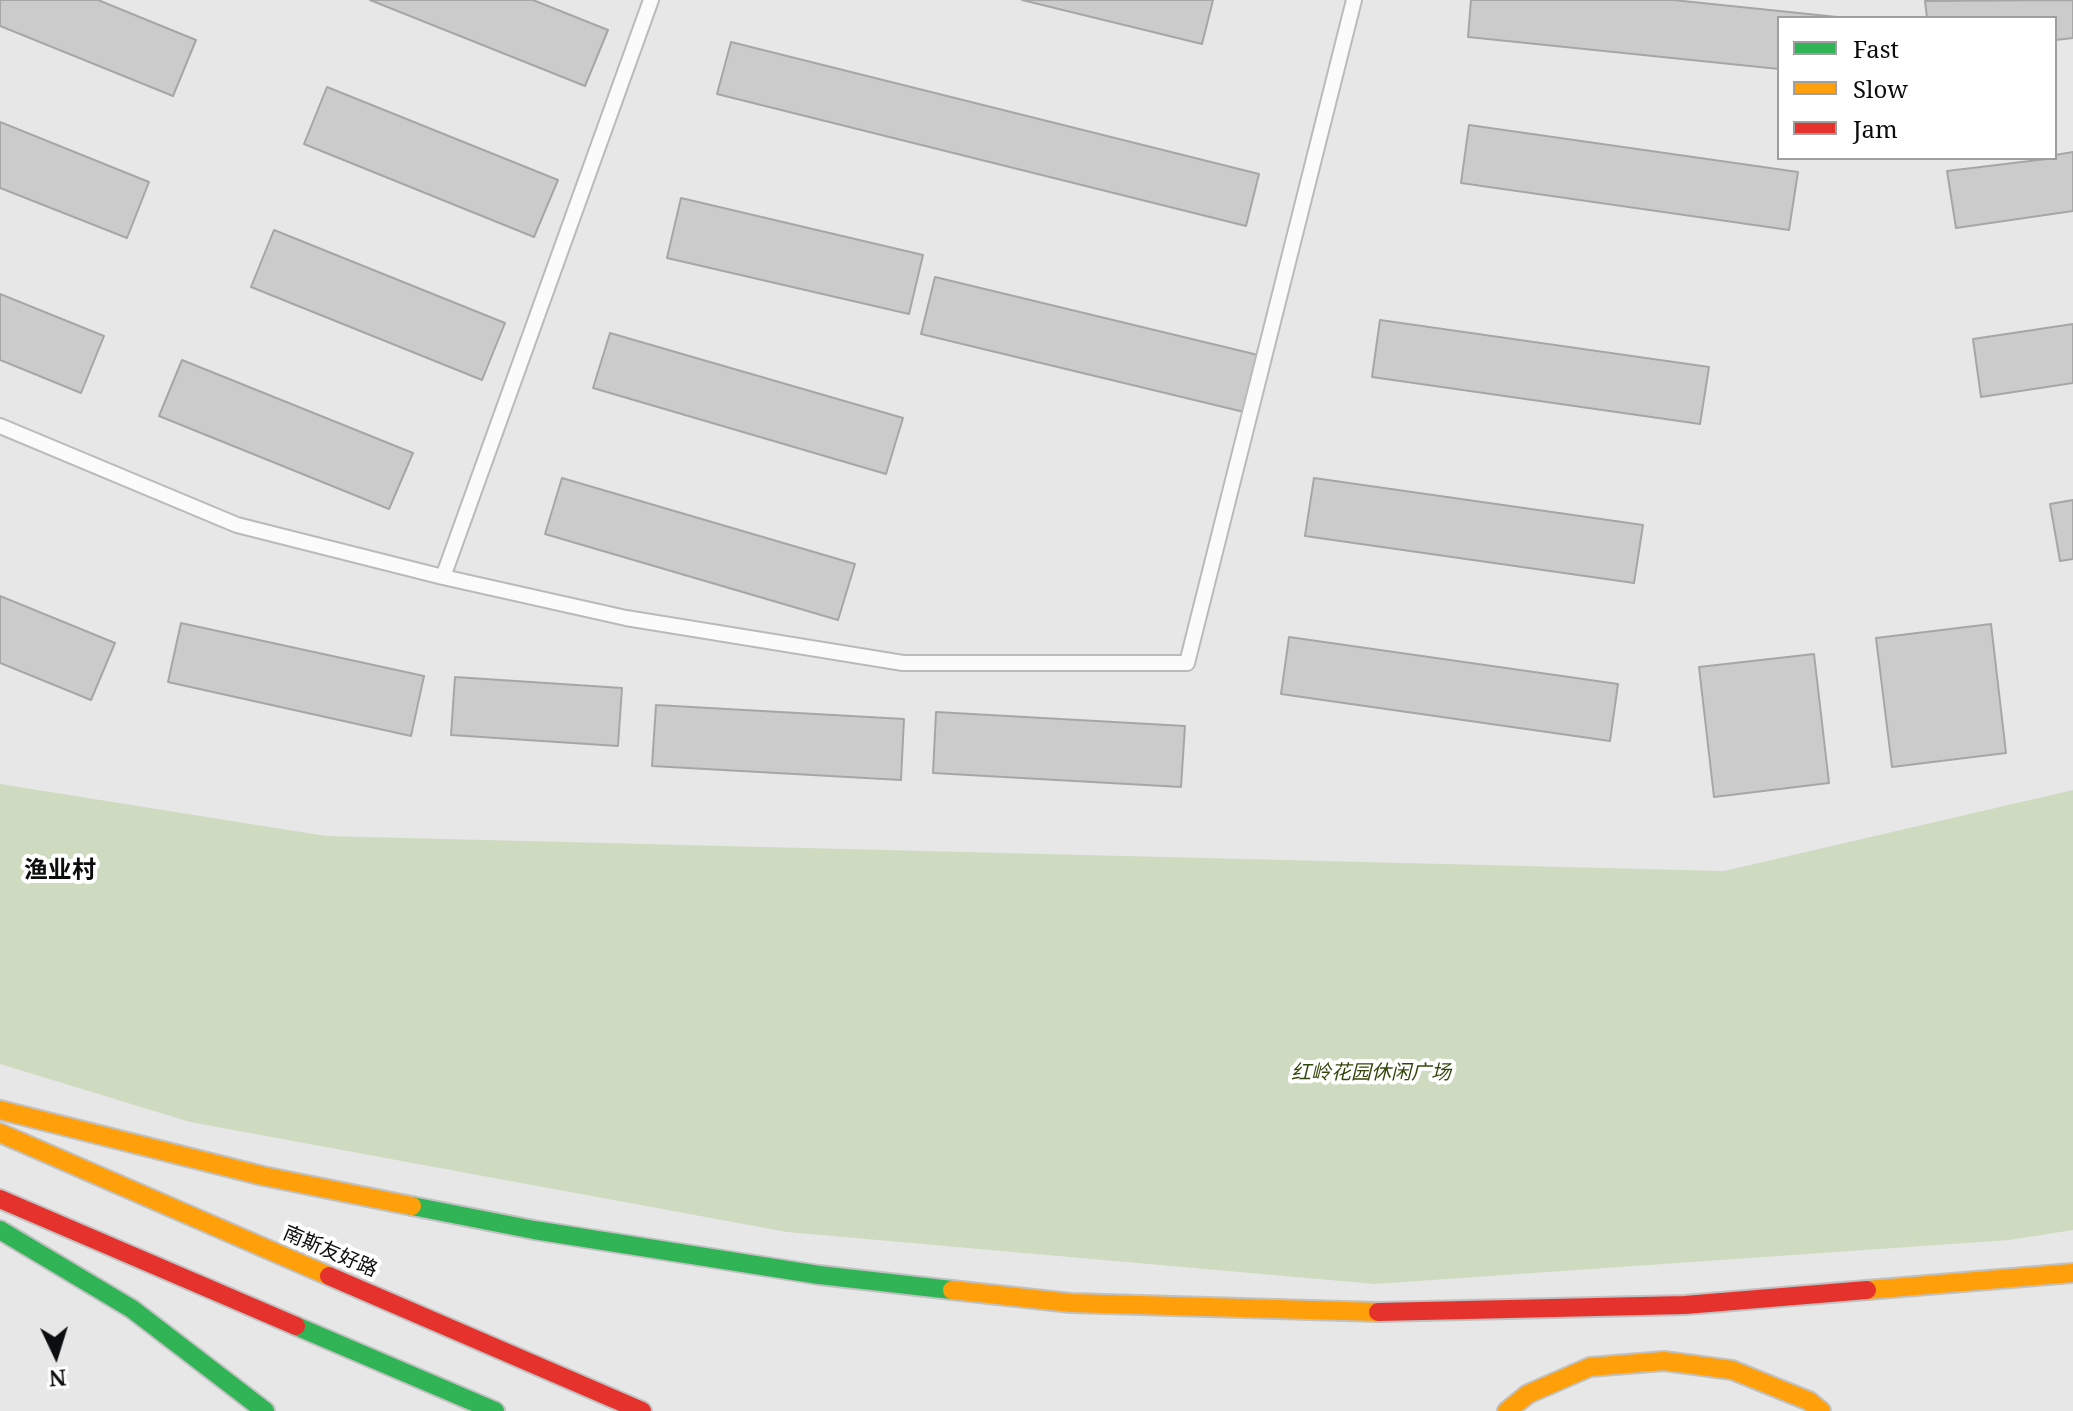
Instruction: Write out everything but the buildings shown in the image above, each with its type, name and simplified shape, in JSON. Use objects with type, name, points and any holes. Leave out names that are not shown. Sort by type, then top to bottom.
[{"type":"highway","points":[[0,1110],[263,1176],[534,1230],[819,1275],[1071,1303],[1321,1313],[1557,1310],[1700,1304],[2073,1273]]},
{"type":"highway","name":"南斯友好路","points":[[0,1133],[642,1411]]},
{"type":"highway","points":[[0,1199],[495,1411]]},
{"type":"highway","points":[[0,1230],[132,1309],[265,1411]]},
{"type":"highway","points":[[1507,1411],[1528,1394],[1590,1367],[1664,1361],[1732,1370],[1809,1401],[1821,1411]]},
{"type":"lane","points":[[443,577],[651,0]]},
{"type":"lane","points":[[0,426],[237,525],[443,577],[626,618],[903,663],[1187,663],[1354,0]]},
{"type":"green space","name":"红岭花园休闲广场","points":[[0,784],[326,836],[1724,871],[2073,790],[2073,1230],[2009,1240],[1375,1284],[787,1232],[190,1122],[0,1064]]},
{"type":"traffic: fast","points":[[412,1206],[534,1230],[819,1275],[952,1290]]},
{"type":"traffic: fast","points":[[0,1230],[132,1309],[265,1411]]},
{"type":"traffic: fast","points":[[296,1326],[495,1411]]},
{"type":"traffic: slow","points":[[0,1110],[263,1176],[412,1206]]},
{"type":"traffic: slow","points":[[0,1133],[329,1276]]},
{"type":"traffic: slow","points":[[1867,1290],[2073,1273]]},
{"type":"traffic: slow","points":[[952,1290],[1071,1303],[1378,1312]]},
{"type":"traffic: slow","points":[[1507,1411],[1528,1394],[1590,1367],[1664,1361],[1732,1370],[1809,1401],[1821,1411]]},
{"type":"traffic: jam","points":[[0,1199],[296,1326]]},
{"type":"traffic: jam","points":[[329,1276],[642,1411]]},
{"type":"traffic: jam","points":[[1378,1312],[1685,1305],[1867,1290]]},
{"type":"district","name":"渔业村","points":[[60,871]]}]
